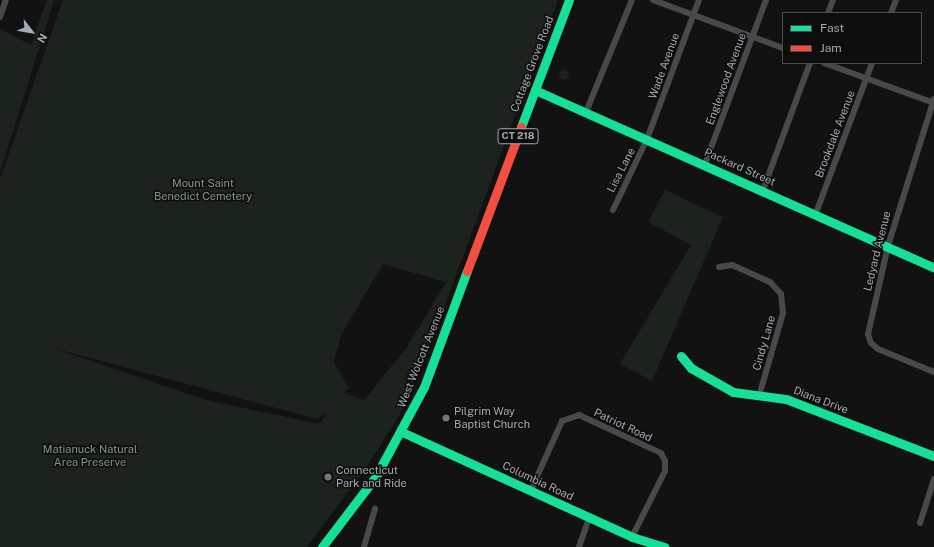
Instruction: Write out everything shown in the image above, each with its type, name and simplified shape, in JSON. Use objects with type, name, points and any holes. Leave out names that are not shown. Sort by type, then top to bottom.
[{"type":"street","points":[[0,17],[6,0]]},
{"type":"street","name":"Cottage Grove Road","points":[[468,271],[569,0]]},
{"type":"street","points":[[586,112],[632,0]]},
{"type":"street","points":[[653,0],[782,48]]},
{"type":"street","name":"Wade Avenue","points":[[648,140],[699,0]]},
{"type":"street","name":"Englewood Avenue","points":[[705,164],[766,0]]},
{"type":"street","points":[[828,12],[833,0]]},
{"type":"street","points":[[891,12],[896,0]]},
{"type":"street","points":[[763,190],[810,64]]},
{"type":"street","points":[[827,64],[933,102]]},
{"type":"street","name":"Brookdale Avenue","points":[[816,213],[872,64]]},
{"type":"street","name":"Packard Street","points":[[535,90],[816,213],[934,268]]},
{"type":"street","name":"Ledyard Avenue","points":[[933,102],[888,246],[868,334],[871,343],[934,372]]},
{"type":"street","name":"Lisa Lane","points":[[613,210],[648,140]]},
{"type":"street","name":"Cindy Lane","points":[[719,267],[732,265],[770,282],[781,294],[783,313],[759,396]]},
{"type":"street","name":"West Wolcott Avenue","points":[[322,547],[376,476],[402,432],[425,384],[468,271]]},
{"type":"street","name":"Diana Drive","points":[[681,356],[691,368],[733,392],[786,399],[934,456]]},
{"type":"street","name":"Patriot Road","points":[[531,490],[562,421],[568,416],[585,418],[661,453],[665,461],[665,471],[632,537]]},
{"type":"street","name":"Columbia Road","points":[[402,432],[632,537],[665,547]]},
{"type":"street","points":[[920,523],[934,479]]},
{"type":"street","points":[[364,547],[375,509]]},
{"type":"street","points":[[579,547],[589,518]]},
{"type":"green space","points":[[47,0],[54,0],[0,173],[0,29],[31,45]]},
{"type":"green space","name":"Mount Saint Benedict Cemetery","points":[[63,0],[558,0],[430,346],[400,414],[366,468],[307,547],[0,547],[0,179]],"holes":[[[383,264],[446,282],[407,347],[364,400],[344,393],[349,388],[334,362],[341,335]],[[53,348],[317,419],[326,412],[322,422],[315,423],[206,400]]]},
{"type":"green space","points":[[562,70],[566,70],[569,75],[566,80],[562,80],[559,77],[559,73]]},
{"type":"green space","points":[[665,190],[723,217],[652,381],[620,364],[691,245],[648,222]]},
{"type":"traffic: fast","points":[[521,127],[569,0]]},
{"type":"traffic: fast","points":[[535,90],[934,268]]},
{"type":"traffic: fast","points":[[322,547],[376,476],[424,387],[467,271]]},
{"type":"traffic: fast","points":[[681,356],[691,368],[733,392],[786,399],[934,456]]},
{"type":"traffic: fast","points":[[402,432],[632,537],[665,547]]},
{"type":"traffic: jam","points":[[467,271],[521,127]]},
{"type":"place","name":"Pilgrim Way Baptist Church","points":[[446,418]]},
{"type":"place","name":"Connecticut Park and Ride","points":[[328,477]]},
{"type":"park label","name":"Matianuck Natural Area Preserve","points":[[90,456]]}]
